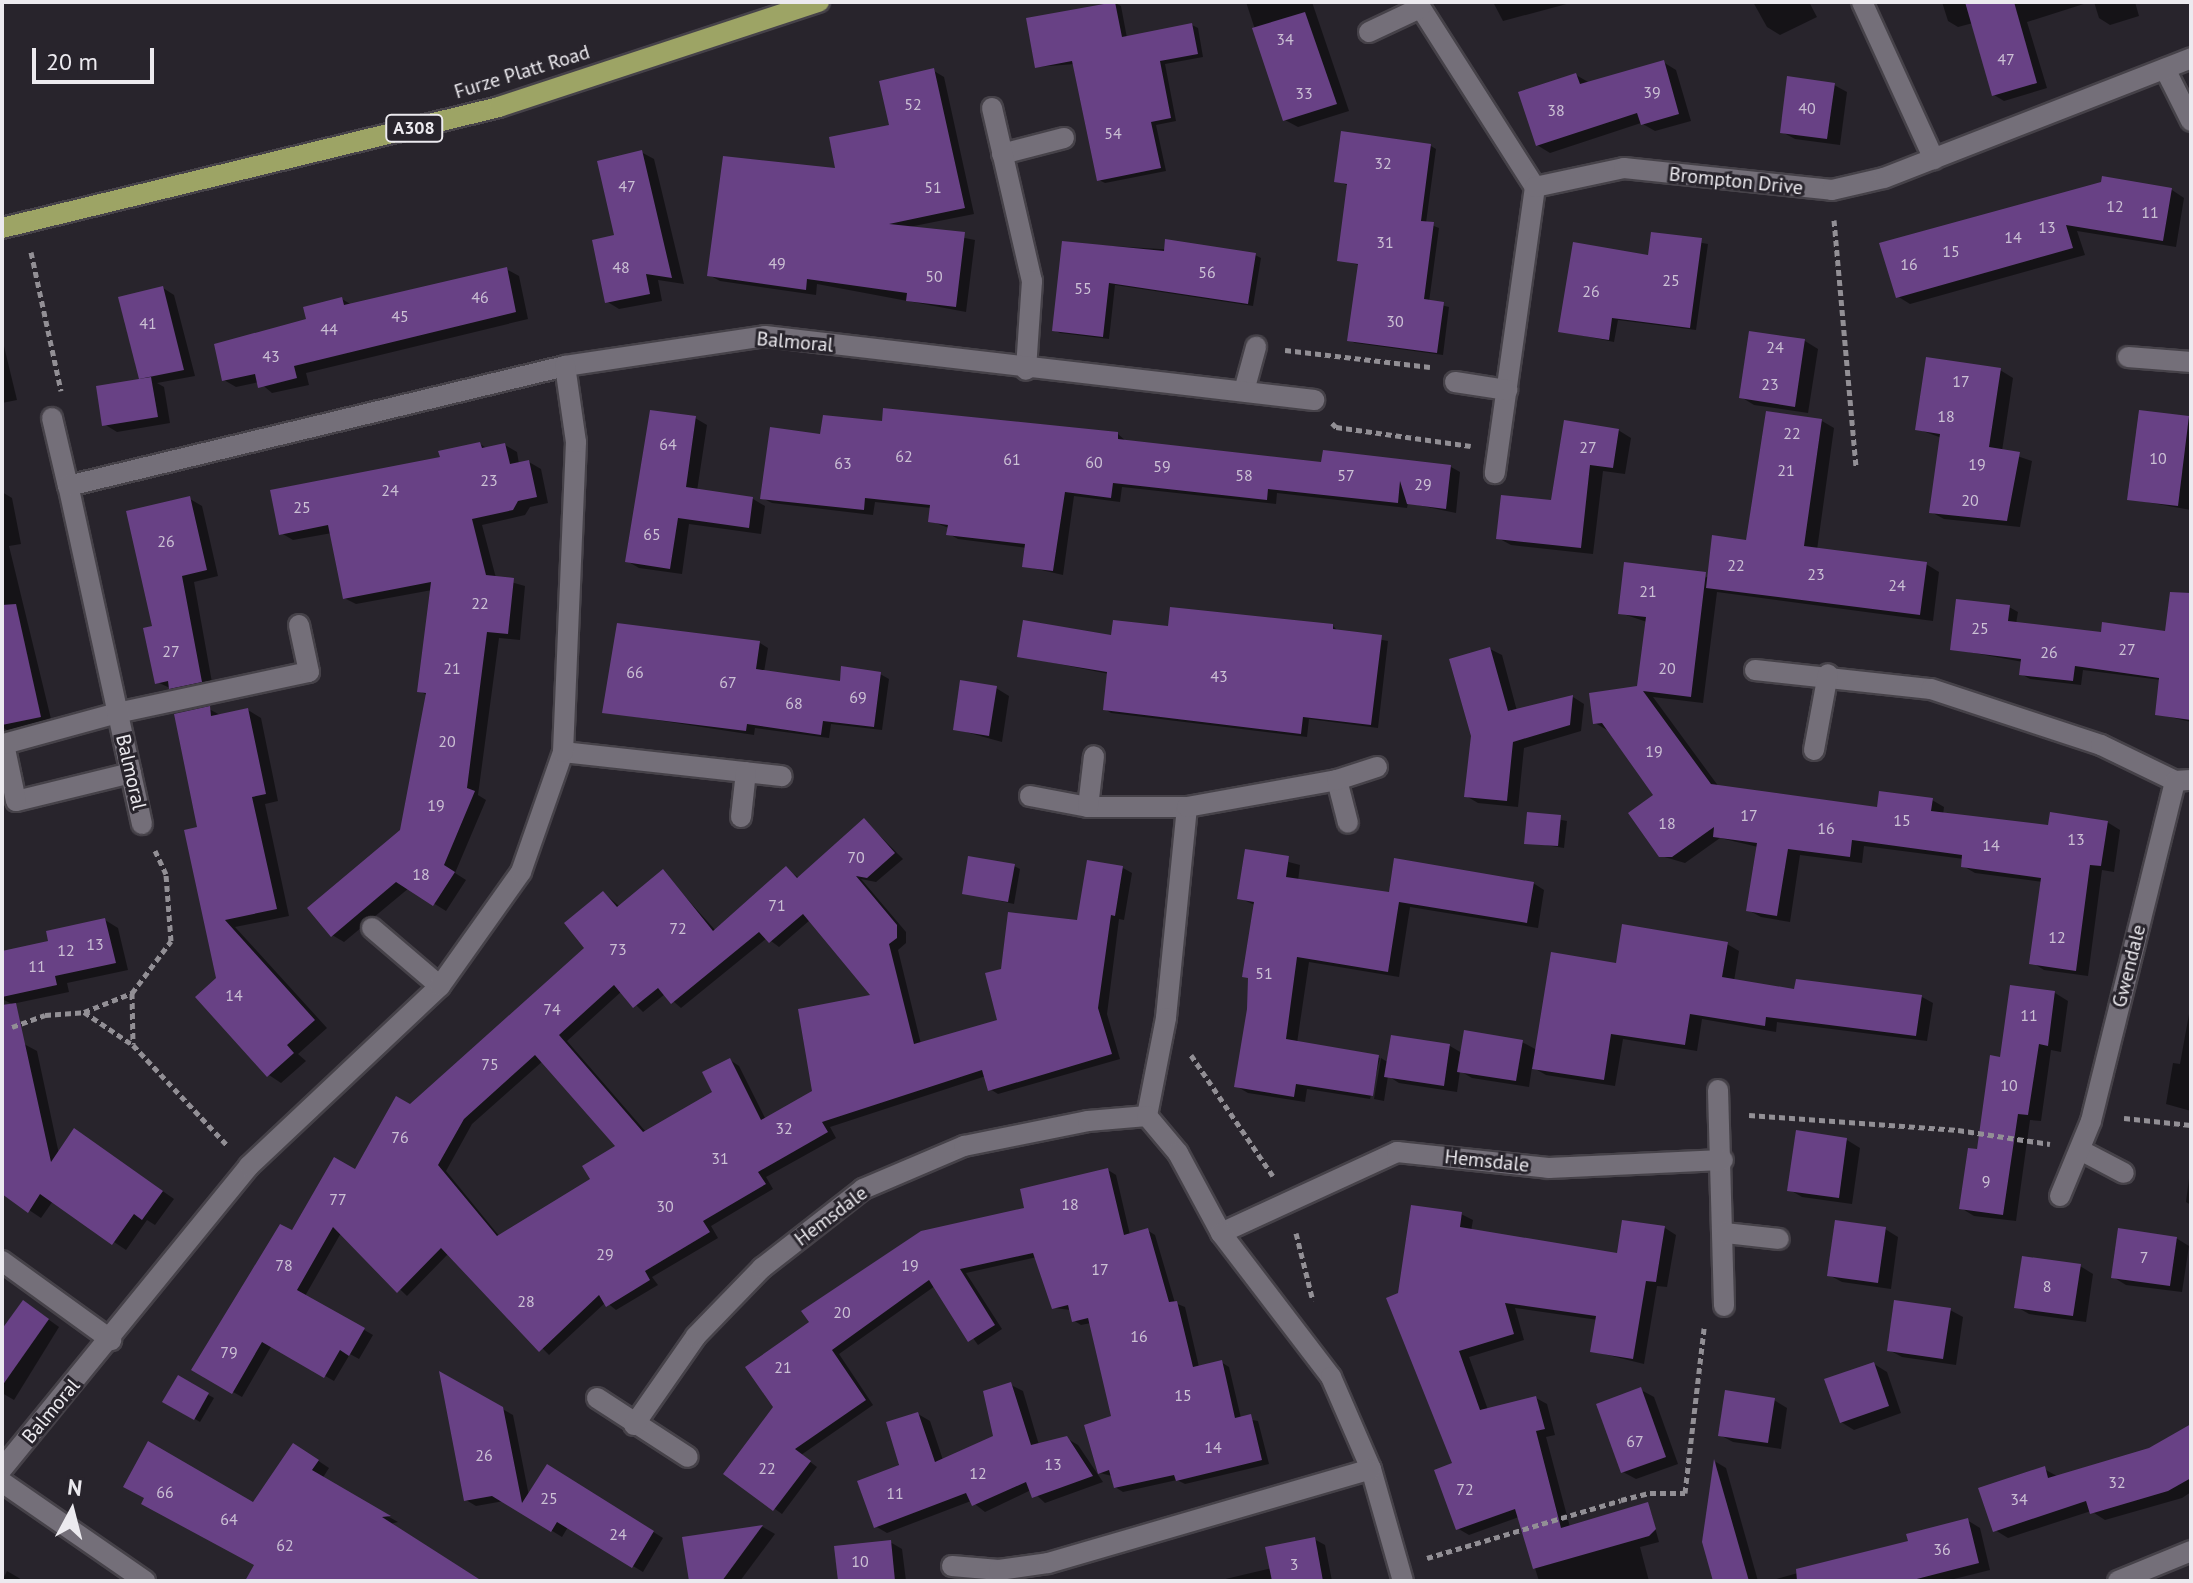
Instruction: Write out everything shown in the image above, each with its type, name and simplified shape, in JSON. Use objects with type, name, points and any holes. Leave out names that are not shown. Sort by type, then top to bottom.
[{"type":"main road","name":"Furze Platt Road","points":[[2,228],[499,107],[819,2]]},
{"type":"street","points":[[1862,2],[1934,159]]},
{"type":"street","points":[[1369,32],[1418,5],[1535,187],[1495,473]]},
{"type":"street","name":"Brompton Drive","points":[[1535,187],[1624,168],[1832,190],[1934,159],[2191,58]]},
{"type":"street","points":[[2165,69],[2191,121]]},
{"type":"street","points":[[992,108],[1032,281],[1026,370]]},
{"type":"street","points":[[1002,154],[1064,138]]},
{"type":"street","name":"Balmoral","points":[[68,486],[565,366],[765,336],[1026,370],[1314,400]]},
{"type":"street","points":[[1244,391],[1256,347]]},
{"type":"street","points":[[2128,357],[2191,362]]},
{"type":"street","name":"Balmoral","points":[[2,1469],[111,1340],[249,1166],[440,986],[521,872],[563,752],[576,442],[565,366]]},
{"type":"street","points":[[1455,382],[1507,390]]},
{"type":"street","name":"Balmoral","points":[[52,418],[142,824]]},
{"type":"street","points":[[131,773],[16,801],[4,744],[117,713],[309,672],[299,625]]},
{"type":"street","name":"Gwendale","points":[[1755,670],[1828,674],[1931,689],[2101,745],[2183,780],[2091,1121],[2082,1151],[2060,1196]]},
{"type":"street","points":[[1814,750],[1828,674]]},
{"type":"street","points":[[563,752],[782,776]]},
{"type":"street","points":[[1088,807],[1094,756]]},
{"type":"street","points":[[1030,796],[1088,807],[1187,807],[1337,780],[1377,767]]},
{"type":"street","points":[[741,817],[746,772]]},
{"type":"street","points":[[1337,780],[1348,823]]},
{"type":"street","points":[[1187,807],[1166,1018],[1147,1116],[1178,1153],[1221,1233],[1331,1377],[1371,1469],[1401,1575]]},
{"type":"street","points":[[372,928],[440,986]]},
{"type":"street","points":[[1718,1090],[1723,1160],[1724,1306]]},
{"type":"street","name":"Hemsdale","points":[[634,1425],[707,1324],[762,1268],[863,1189],[964,1146],[1088,1121],[1147,1116]]},
{"type":"street","points":[[2082,1151],[2124,1173]]},
{"type":"street","name":"Hemsdale","points":[[1221,1233],[1287,1198],[1397,1152],[1548,1168],[1723,1160]]},
{"type":"street","points":[[1725,1233],[1779,1239]]},
{"type":"street","points":[[2,1261],[111,1340]]},
{"type":"street","points":[[597,1398],[634,1425],[688,1457]]},
{"type":"street","points":[[952,1566],[999,1576],[1371,1469]]},
{"type":"street","points":[[2,1482],[145,1581]]},
{"type":"street","points":[[2118,1581],[2191,1551]]},
{"type":"path","points":[[1832,190],[1856,466]]},
{"type":"path","points":[[24,222],[62,391],[52,418]]},
{"type":"path","points":[[1256,347],[1443,368],[1455,382]]},
{"type":"path","points":[[1314,400],[1336,427],[1499,450]]},
{"type":"path","name":"Balmoral","points":[[132,993],[171,941],[166,874],[142,824]]},
{"type":"path","points":[[12,1027],[45,1015],[84,1012],[132,993],[133,1045]]},
{"type":"path","points":[[84,1012],[133,1045],[188,1110],[249,1166]]},
{"type":"path","points":[[1166,1018],[1287,1198],[1317,1317]]},
{"type":"path","points":[[1720,1112],[1958,1130],[2082,1151]]},
{"type":"path","points":[[2091,1121],[2132,1117],[2191,1125]]},
{"type":"path","points":[[1401,1575],[1621,1500],[1650,1493],[1685,1493],[1704,1326],[1724,1306]]},
{"type":"building","points":[[1115,2],[1122,37],[1192,23],[1198,54],[1160,61],[1171,118],[1151,122],[1161,168],[1097,181],[1072,61],[1035,68],[1026,18]]},
{"type":"building","points":[[1965,2],[2014,2],[2037,83],[1992,96]]},
{"type":"building","points":[[1305,12],[1337,104],[1283,121],[1252,28]]},
{"type":"building","points":[[1664,60],[1679,114],[1641,125],[1637,113],[1536,146],[1518,92],[1576,73],[1580,84]]},
{"type":"building","points":[[934,68],[965,208],[889,224],[965,232],[956,307],[906,301],[907,293],[807,279],[806,290],[707,276],[723,156],[835,168],[829,137],[889,125],[879,81]]},
{"type":"building","points":[[1787,76],[1835,83],[1827,139],[1780,133]]},
{"type":"building","points":[[1341,131],[1431,144],[1421,221],[1434,222],[1424,299],[1444,302],[1437,353],[1347,341],[1358,264],[1337,261],[1347,184],[1334,182]]},
{"type":"building","points":[[642,150],[672,278],[646,274],[650,294],[605,303],[592,240],[614,235],[597,161]]},
{"type":"building","points":[[2102,176],[2172,188],[2163,241],[2066,225],[2073,248],[1896,298],[1879,243],[2101,182]]},
{"type":"building","points":[[1651,232],[1702,238],[1690,328],[1612,318],[1609,340],[1558,332],[1573,242],[1648,255]]},
{"type":"building","points":[[1165,239],[1256,253],[1248,304],[1109,283],[1103,337],[1052,331],[1062,241],[1164,251]]},
{"type":"building","points":[[507,267],[516,312],[294,366],[297,378],[258,388],[255,374],[222,381],[214,344],[306,319],[303,307],[342,297],[344,305]]},
{"type":"building","points":[[163,286],[184,370],[139,379],[118,297]]},
{"type":"building","points":[[1749,331],[1805,339],[1795,407],[1739,398]]},
{"type":"building","points":[[1926,357],[2001,368],[1989,447],[2020,452],[2007,521],[1929,513],[1940,434],[1915,430]]},
{"type":"building","points":[[151,377],[158,417],[102,426],[96,386]]},
{"type":"building","points":[[883,408],[1118,432],[1118,439],[1321,462],[1323,450],[1451,465],[1446,509],[1407,504],[1400,481],[1398,503],[1268,489],[1267,500],[1113,483],[1111,498],[1065,492],[1053,571],[1022,567],[1025,544],[946,535],[948,525],[928,522],[930,505],[865,498],[864,510],[760,499],[770,427],[820,434],[823,415],[882,421]]},
{"type":"building","points":[[650,410],[696,416],[686,487],[753,497],[749,528],[678,518],[670,569],[625,562]]},
{"type":"building","points":[[2139,410],[2189,416],[2178,506],[2127,500]]},
{"type":"building","points":[[1766,411],[1822,419],[1804,546],[1927,562],[1920,615],[1706,588],[1712,535],[1746,540]]},
{"type":"building","points":[[1564,420],[1619,429],[1613,468],[1590,465],[1581,548],[1496,539],[1501,495],[1551,500]]},
{"type":"building","points":[[480,442],[482,448],[505,443],[510,464],[529,460],[537,497],[518,501],[513,510],[472,519],[486,575],[514,578],[508,634],[487,632],[467,788],[475,791],[444,865],[455,872],[433,906],[396,882],[331,937],[307,908],[400,830],[426,693],[417,692],[431,582],[343,599],[328,525],[279,535],[270,490],[440,457],[438,451]]},
{"type":"building","points":[[190,496],[207,570],[182,576],[202,682],[169,689],[168,681],[155,684],[143,628],[152,626],[126,511]]},
{"type":"building","points":[[1624,562],[1706,572],[1691,697],[1643,691],[1711,784],[1877,807],[1879,791],[1933,798],[1931,811],[2048,825],[2050,812],[2108,821],[2101,866],[2090,865],[2076,971],[2029,964],[2041,878],[1961,867],[1962,855],[1852,840],[1850,857],[1788,849],[1777,916],[1746,911],[1757,843],[1713,837],[1714,827],[1672,857],[1659,857],[1628,813],[1653,795],[1602,723],[1593,724],[1589,693],[1637,686],[1646,617],[1618,614]]},
{"type":"building","points":[[2170,592],[2191,593],[2191,720],[2155,715],[2159,678],[2075,666],[2073,681],[2019,675],[2021,659],[1950,650],[1956,599],[2010,605],[2008,621],[2101,632],[2102,622],[2165,631]]},
{"type":"building","points":[[16,604],[41,717],[2,725],[2,605]]},
{"type":"building","points":[[1170,607],[1333,624],[1333,629],[1382,635],[1371,725],[1303,717],[1301,734],[1103,710],[1107,672],[1017,657],[1023,620],[1111,635],[1113,620],[1168,626]]},
{"type":"building","points":[[617,623],[760,641],[756,669],[840,681],[841,666],[881,672],[874,727],[823,721],[821,735],[747,724],[746,731],[602,713]]},
{"type":"building","points":[[1490,647],[1508,711],[1573,695],[1570,725],[1513,742],[1507,801],[1464,797],[1471,736],[1449,659]]},
{"type":"building","points":[[960,680],[997,686],[989,736],[953,730]]},
{"type":"building","points":[[210,706],[211,716],[248,708],[266,794],[252,797],[277,909],[225,920],[315,1020],[287,1045],[294,1053],[267,1077],[195,997],[216,978],[184,830],[197,827],[174,714]]},
{"type":"building","points":[[1527,812],[1561,815],[1558,846],[1524,844]]},
{"type":"building","points":[[864,818],[895,853],[867,878],[856,876],[897,925],[897,938],[889,944],[914,1044],[997,1020],[985,973],[1001,969],[1008,912],[1077,920],[1087,860],[1123,866],[1115,916],[1111,915],[1098,1008],[1112,1054],[988,1091],[982,1070],[822,1122],[828,1132],[758,1172],[766,1184],[703,1221],[710,1232],[645,1271],[650,1280],[606,1307],[599,1295],[539,1352],[441,1248],[397,1293],[333,1227],[297,1290],[365,1328],[349,1356],[340,1350],[324,1378],[262,1342],[232,1394],[191,1370],[280,1224],[292,1230],[334,1157],[355,1169],[396,1096],[410,1104],[584,948],[564,923],[603,891],[617,907],[663,869],[713,931],[786,866],[797,878]],"holes":[[[803,914],[870,995],[798,1009],[812,1091],[761,1120],[730,1058],[702,1072],[712,1092],[643,1132],[559,1035],[614,985],[633,1008],[658,988],[671,1004],[759,932],[769,943]],[[535,1055],[615,1146],[582,1166],[590,1179],[497,1236],[438,1165],[464,1119]]]},
{"type":"building","points":[[1245,849],[1289,856],[1286,877],[1389,892],[1394,858],[1534,882],[1527,923],[1399,902],[1388,972],[1297,957],[1286,1039],[1379,1055],[1373,1096],[1296,1084],[1294,1097],[1234,1087],[1247,1009],[1248,978],[1242,977],[1254,902],[1237,899]]},
{"type":"building","points":[[968,856],[1015,864],[1008,902],[962,894]]},
{"type":"building","points":[[105,918],[116,963],[55,976],[57,985],[2,997],[2,951],[48,941],[46,931]]},
{"type":"building","points":[[1622,924],[1728,942],[1722,977],[1794,989],[1796,979],[1922,995],[1916,1036],[1766,1017],[1765,1026],[1690,1014],[1685,1045],[1611,1034],[1604,1080],[1532,1069],[1551,952],[1616,963]]},
{"type":"building","points":[[2010,985],[2055,991],[2048,1046],[2039,1044],[2028,1115],[2018,1114],[2003,1215],[1959,1209],[1968,1148],[1977,1149],[1990,1055],[2000,1057]]},
{"type":"building","points":[[16,1003],[51,1162],[74,1128],[163,1191],[142,1220],[134,1214],[112,1245],[40,1194],[28,1213],[2,1194],[2,1005]]},
{"type":"building","points":[[1464,1030],[1523,1040],[1516,1081],[1457,1072]]},
{"type":"building","points":[[1391,1035],[1450,1044],[1444,1086],[1384,1077]]},
{"type":"building","points":[[1796,1130],[1847,1138],[1839,1198],[1787,1191]]},
{"type":"building","points":[[1108,1168],[1124,1235],[1148,1228],[1169,1302],[1177,1301],[1193,1367],[1222,1360],[1235,1418],[1251,1414],[1262,1460],[1176,1481],[1174,1475],[1114,1488],[1109,1470],[1098,1474],[1084,1425],[1111,1416],[1088,1318],[1072,1322],[1068,1305],[1052,1309],[1033,1253],[960,1269],[995,1325],[968,1342],[929,1280],[832,1350],[866,1400],[795,1449],[811,1461],[773,1511],[723,1474],[773,1407],[745,1367],[809,1322],[801,1311],[921,1231],[1024,1208],[1020,1189]]},
{"type":"building","points":[[1411,1205],[1462,1212],[1460,1227],[1617,1253],[1622,1220],[1665,1226],[1656,1282],[1646,1281],[1633,1359],[1590,1352],[1596,1316],[1505,1303],[1514,1334],[1459,1351],[1480,1410],[1536,1396],[1545,1429],[1536,1431],[1561,1528],[1648,1502],[1656,1529],[1649,1536],[1533,1569],[1515,1509],[1456,1530],[1434,1470],[1452,1463],[1386,1298],[1398,1293]]},
{"type":"building","points":[[1835,1220],[1886,1227],[1878,1283],[1827,1276]]},
{"type":"building","points":[[2118,1228],[2177,1237],[2170,1286],[2111,1278]]},
{"type":"building","points":[[2022,1256],[2081,1264],[2073,1316],[2014,1308]]},
{"type":"building","points":[[23,1300],[49,1319],[2,1386],[2,1329]]},
{"type":"building","points":[[1894,1300],[1951,1308],[1943,1359],[1887,1351]]},
{"type":"building","points":[[1874,1362],[1889,1406],[1840,1423],[1824,1379]]},
{"type":"building","points":[[439,1371],[503,1407],[522,1503],[547,1464],[654,1531],[632,1568],[557,1522],[551,1532],[492,1496],[464,1501]]},
{"type":"building","points":[[178,1375],[209,1393],[194,1420],[162,1402]]},
{"type":"building","points":[[1011,1382],[1031,1445],[1067,1436],[1093,1476],[1032,1498],[1026,1482],[972,1506],[966,1493],[874,1528],[857,1481],[899,1465],[886,1422],[918,1412],[935,1462],[993,1436],[983,1391]]},
{"type":"building","points":[[1641,1387],[1666,1457],[1621,1473],[1596,1404]]},
{"type":"building","points":[[1725,1390],[1775,1398],[1768,1443],[1718,1436]]},
{"type":"building","points":[[2191,1424],[2191,1478],[2168,1491],[2090,1514],[2086,1501],[1993,1532],[1978,1488],[2045,1466],[2048,1478],[2149,1448]]},
{"type":"building","points":[[148,1441],[253,1502],[293,1443],[319,1460],[312,1470],[391,1516],[382,1517],[482,1581],[245,1581],[254,1565],[141,1504],[144,1498],[123,1487]]},
{"type":"building","points":[[1714,1459],[1749,1581],[1713,1581],[1702,1542]]},
{"type":"building","points":[[1968,1518],[1979,1563],[1909,1581],[1797,1581],[1796,1569],[1908,1541],[1906,1534]]},
{"type":"building","points":[[763,1525],[722,1581],[689,1581],[682,1537]]},
{"type":"building","points":[[1315,1537],[1323,1581],[1272,1581],[1265,1547]]},
{"type":"building","points":[[891,1540],[895,1581],[838,1581],[834,1546]]}]
